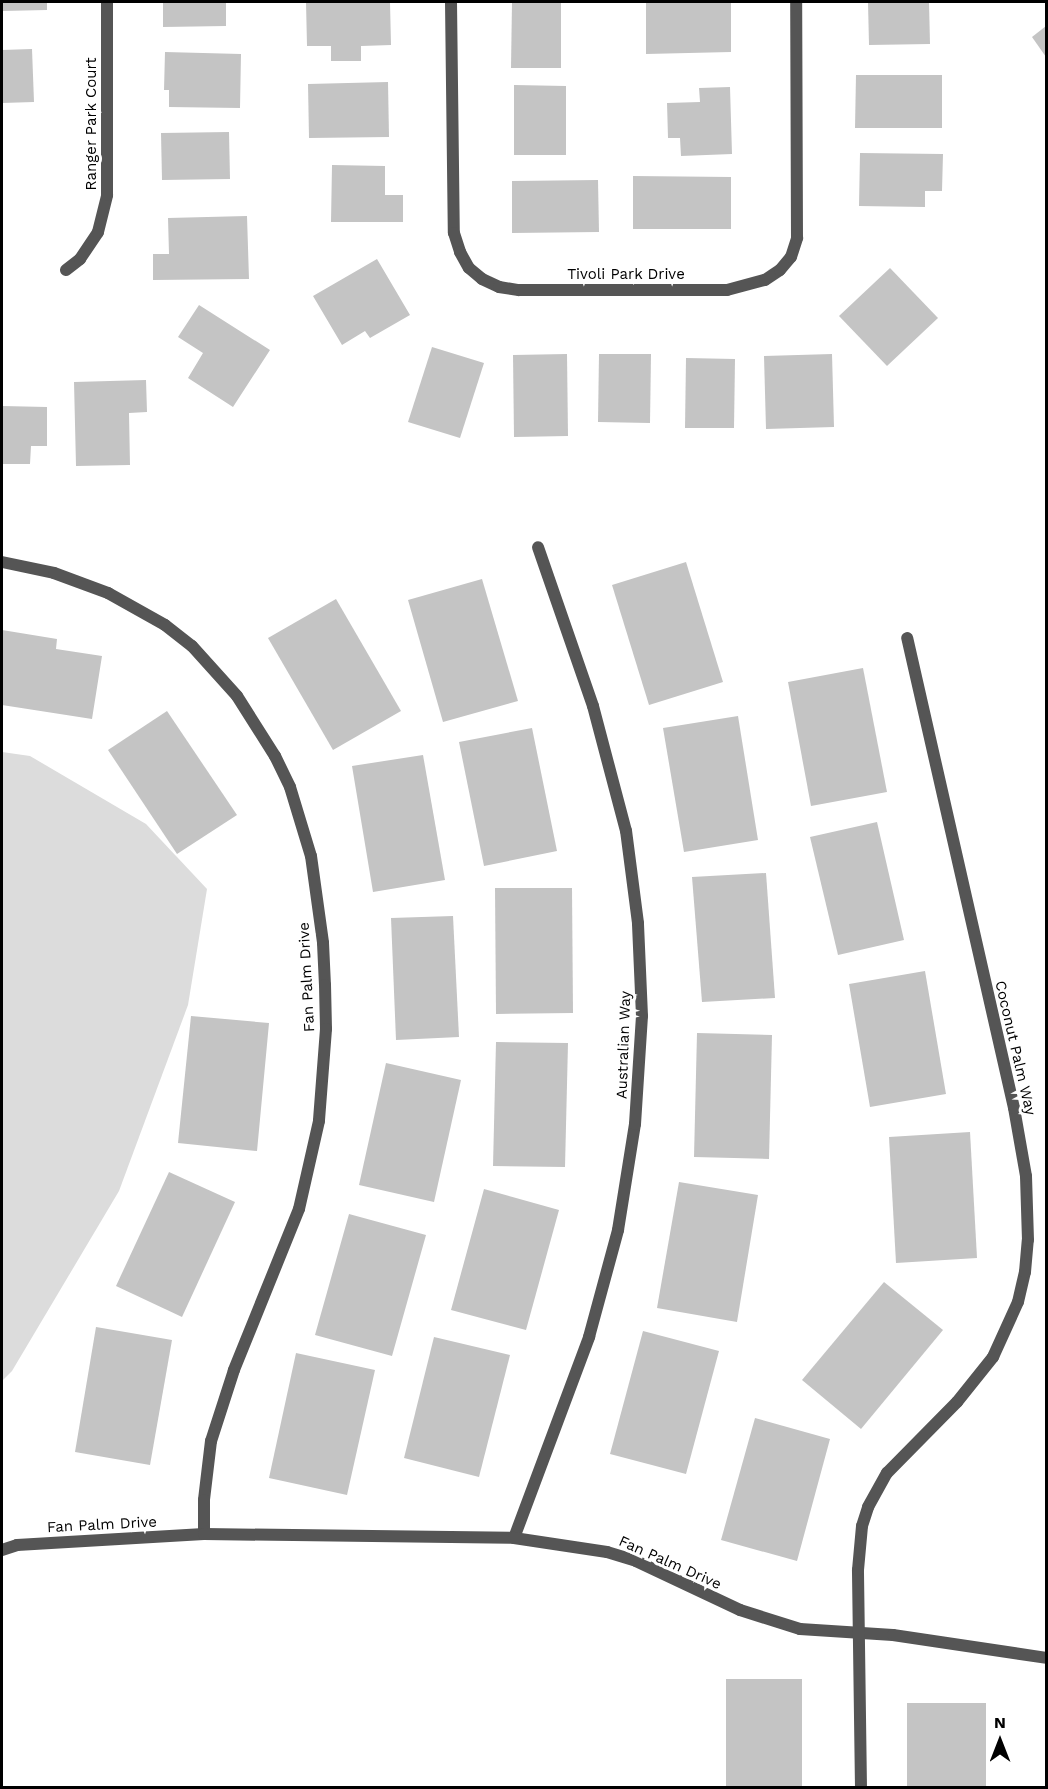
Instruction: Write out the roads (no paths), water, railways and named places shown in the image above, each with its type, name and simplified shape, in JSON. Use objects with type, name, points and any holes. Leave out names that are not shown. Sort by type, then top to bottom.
[{"type":"street","name":"Ranger Park Court","points":[[66,270],[80,259],[98,232],[107,195],[107,2]]},
{"type":"street","name":"Tivoli Park Drive","points":[[451,2],[454,233],[460,252],[469,268],[482,279],[499,287],[519,290],[727,290],[747,287],[780,270],[791,257],[797,238],[796,2]]},
{"type":"street","name":"Australian Way","points":[[514,1538],[589,1337],[618,1230],[635,1124],[642,1016],[638,923],[626,831],[593,706],[538,547]]},
{"type":"street","name":"Fan Palm Drive","points":[[2,562],[54,573],[108,593],[165,625],[192,646],[237,696],[275,756],[290,787],[310,856],[323,943],[325,985],[324,1063],[318,1121],[299,1209],[234,1370],[215,1429],[207,1471],[204,1534]]},
{"type":"street","name":"Coconut Palm Way","points":[[861,1788],[859,1548],[868,1507],[887,1473],[957,1402],[993,1357],[1018,1302],[1025,1272],[1028,1240],[1026,1176],[1018,1131],[907,638]]},
{"type":"street","name":"Fan Palm Drive","points":[[2,1550],[17,1545],[204,1534],[514,1538],[608,1552],[636,1561],[740,1610],[800,1629],[893,1635],[1047,1658]]}]
